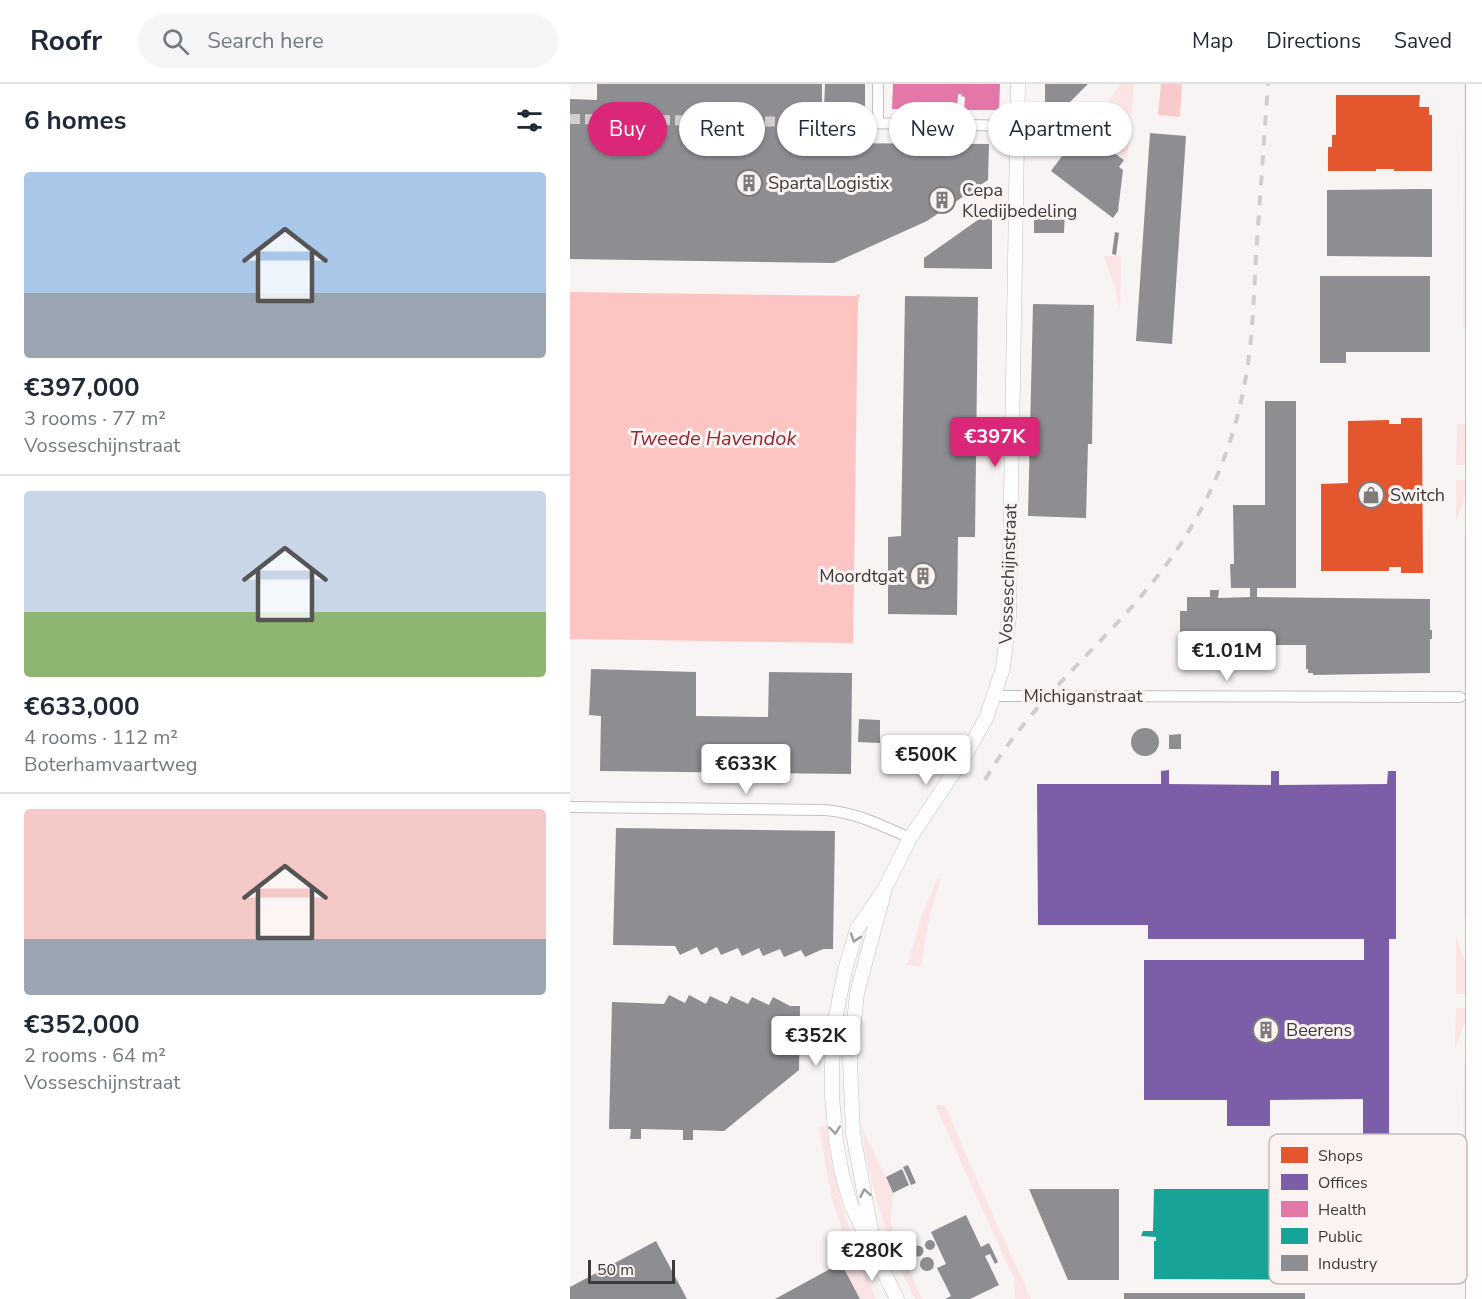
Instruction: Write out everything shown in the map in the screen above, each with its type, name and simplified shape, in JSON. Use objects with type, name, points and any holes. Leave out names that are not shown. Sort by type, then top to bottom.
[{"type":"main road","points":[[1474,84],[1478,442],[1474,1299]]},
{"type":"street","points":[[878,84],[878,123],[988,125]]},
{"type":"street","name":"Vosseschijnstraat","points":[[1018,84],[1018,102]]},
{"type":"street","name":"Vosseschijnstraat","points":[[897,1299],[850,1204],[842,1174],[834,1124],[831,1065],[836,1016],[850,950],[857,930],[885,888],[910,838],[966,754],[986,718],[1005,658],[1010,616],[1018,156]]},
{"type":"street","name":"Michiganstraat","points":[[994,696],[1460,696]]},
{"type":"street","points":[[570,807],[847,812],[910,838]]},
{"type":"shaded area","points":[[1121,84],[1134,84],[1132,106],[1132,102],[1108,102]]},
{"type":"shaded area","points":[[1161,84],[1182,84],[1180,117],[1158,115]]},
{"type":"shaded area","points":[[1464,84],[1466,84],[1467,328],[1463,328]]},
{"type":"shaded area","points":[[1104,256],[1121,256],[1120,315],[1116,291]]},
{"type":"shaded area","points":[[1457,424],[1467,424],[1466,465],[1456,465]]},
{"type":"shaded area","points":[[1456,480],[1467,480],[1467,490],[1457,520],[1456,520]]},
{"type":"shaded area","points":[[1464,537],[1467,537],[1467,917],[1464,917]]},
{"type":"shaded area","points":[[937,878],[941,879],[929,919],[921,967],[907,965],[921,919]]},
{"type":"shaded area","points":[[1456,935],[1466,964],[1466,994],[1456,994]]},
{"type":"shaded area","points":[[1456,1008],[1466,1008],[1466,1019],[1455,1048]]},
{"type":"shaded area","points":[[1464,1065],[1466,1065],[1466,1134],[1463,1134]]},
{"type":"shaded area","points":[[935,1105],[945,1105],[1031,1299],[1015,1299],[1014,1279]]},
{"type":"shaded area","points":[[826,1125],[832,1165],[845,1217],[876,1299],[860,1299],[841,1263],[851,1257],[831,1195],[819,1127]]},
{"type":"shaded area","points":[[861,1126],[893,1193],[891,1222],[897,1243],[922,1299],[915,1299],[888,1236],[869,1171]]},
{"type":"water","name":"Tweede Havendok","points":[[570,292],[856,296],[858,294],[860,296],[858,299],[853,643],[570,639]]},
{"type":"building: Shops","points":[[1336,95],[1420,95],[1419,107],[1429,107],[1429,115],[1432,115],[1432,171],[1376,169],[1376,171],[1328,171],[1328,147],[1332,147],[1332,135],[1336,135]]},
{"type":"building: Shops","name":"Switch","points":[[1401,418],[1422,418],[1423,573],[1401,573],[1401,567],[1389,567],[1389,571],[1321,571],[1321,484],[1348,483],[1348,421],[1389,420],[1389,424],[1401,424]]},
{"type":"building: Offices","name":"Beerens","points":[[1169,770],[1169,784],[1271,785],[1271,771],[1279,771],[1279,785],[1387,784],[1388,771],[1396,771],[1396,939],[1389,939],[1389,1134],[1363,1134],[1363,1099],[1270,1100],[1270,1126],[1227,1126],[1227,1100],[1144,1100],[1144,960],[1364,960],[1364,939],[1148,939],[1148,925],[1038,925],[1037,784],[1161,784],[1161,771]]},
{"type":"building: Health","points":[[893,84],[1000,84],[999,102],[988,102],[988,110],[976,110],[976,102],[965,102],[965,97],[961,96],[962,94],[958,94],[958,102],[892,102]]},
{"type":"building: Public","points":[[1154,1189],[1269,1189],[1269,1279],[1154,1279],[1154,1241],[1156,1237],[1141,1236],[1143,1231],[1153,1231]]},
{"type":"building: Industry","name":"Sparta Logistix","points":[[597,84],[822,84],[822,102],[777,102],[777,156],[877,156],[877,143],[889,143],[889,156],[976,156],[976,144],[988,144],[988,180],[927,221],[834,263],[570,259],[570,99],[597,100]]},
{"type":"building: Industry","points":[[825,84],[865,84],[865,102],[824,102]]},
{"type":"building: Industry","points":[[1045,84],[1088,84],[1070,102],[1045,102]]},
{"type":"building: Industry","points":[[1150,133],[1186,136],[1172,344],[1136,341]]},
{"type":"building: Industry","points":[[1062,156],[1119,156],[1124,160],[1119,167],[1123,170],[1118,211],[1113,218],[1051,171]]},
{"type":"building: Industry","points":[[1432,189],[1432,257],[1327,256],[1327,190]]},
{"type":"building: Industry","points":[[1034,208],[1065,208],[1064,233],[1034,233]]},
{"type":"building: Industry","points":[[982,217],[992,217],[992,269],[924,268],[924,258]]},
{"type":"building: Industry","points":[[1115,232],[1119,233],[1116,255],[1112,254]]},
{"type":"building: Industry","points":[[1320,276],[1430,276],[1430,352],[1346,352],[1346,363],[1320,363]]},
{"type":"building: Industry","points":[[905,296],[978,297],[975,537],[958,537],[957,615],[888,614],[888,537],[901,536]]},
{"type":"building: Industry","points":[[1033,304],[1094,305],[1092,444],[1088,444],[1086,518],[1028,516]]},
{"type":"building: Industry","points":[[1265,401],[1296,401],[1296,588],[1257,588],[1257,597],[1430,599],[1432,639],[1430,639],[1430,673],[1313,675],[1306,669],[1306,645],[1239,645],[1239,650],[1231,650],[1231,645],[1188,645],[1188,632],[1180,632],[1180,611],[1187,611],[1187,597],[1210,597],[1210,590],[1219,590],[1218,598],[1250,597],[1250,588],[1231,588],[1230,564],[1234,564],[1233,505],[1265,505]]},
{"type":"building: Industry","points":[[591,669],[696,672],[696,716],[768,717],[769,672],[852,673],[851,774],[600,771],[601,716],[589,715]]},
{"type":"building: Industry","points":[[859,719],[880,720],[880,743],[858,742]]},
{"type":"building: Industry","points":[[1145,728],[1155,732],[1159,742],[1155,752],[1145,756],[1135,752],[1131,742],[1135,732]]},
{"type":"building: Industry","points":[[1181,734],[1181,749],[1169,749],[1169,735]]},
{"type":"building: Industry","points":[[616,828],[835,831],[833,949],[823,949],[805,957],[801,950],[784,957],[780,949],[763,956],[759,948],[742,956],[738,948],[721,955],[717,947],[701,955],[697,947],[680,955],[675,946],[613,945]]},
{"type":"building: Industry","points":[[669,995],[685,1003],[689,995],[706,1004],[710,996],[727,1004],[731,996],[748,1004],[752,997],[769,1005],[773,997],[790,1006],[800,1006],[799,1070],[724,1131],[693,1130],[693,1140],[683,1140],[683,1130],[641,1129],[641,1139],[630,1139],[631,1129],[609,1129],[612,1002],[664,1004]]},
{"type":"building: Industry","points":[[908,1165],[916,1183],[911,1185],[903,1167]]},
{"type":"building: Industry","points":[[902,1169],[909,1185],[893,1193],[886,1177]]},
{"type":"building: Industry","points":[[1029,1189],[1119,1189],[1119,1280],[1068,1280]]},
{"type":"building: Industry","points":[[966,1215],[981,1247],[989,1243],[998,1262],[995,1264],[990,1254],[985,1256],[999,1285],[970,1299],[945,1299],[951,1296],[937,1268],[946,1264],[931,1232]]},
{"type":"building: Industry","points":[[930,1240],[934,1241],[934,1249],[930,1250],[926,1249],[925,1245],[926,1241]]},
{"type":"building: Industry","points":[[656,1241],[687,1299],[570,1299],[570,1287]]},
{"type":"building: Industry","points":[[918,1246],[922,1247],[922,1255],[918,1256],[914,1255],[913,1251],[914,1247]]},
{"type":"building: Industry","points":[[924,1257],[930,1257],[934,1264],[930,1271],[924,1271],[920,1267],[920,1261]]},
{"type":"building: Industry","points":[[841,1263],[860,1299],[775,1299]]},
{"type":"building: Industry","points":[[1124,1293],[1305,1293],[1305,1299],[1124,1299]]},
{"type":"tunnel","points":[[570,119],[777,122]]},
{"type":"railway","points":[[985,780],[1025,722],[1121,619],[1166,565],[1208,497],[1228,448],[1242,396],[1249,356],[1268,84]]},
{"type":"place","name":"Sparta Logistix","points":[[749,183]]},
{"type":"place","name":"Cepa Kledijbedeling","points":[[942,200]]},
{"type":"place","name":"Switch","points":[[1371,495]]},
{"type":"place","name":"Moordtgat","points":[[923,576]]},
{"type":"place","name":"Beerens","points":[[1266,1030]]}]
